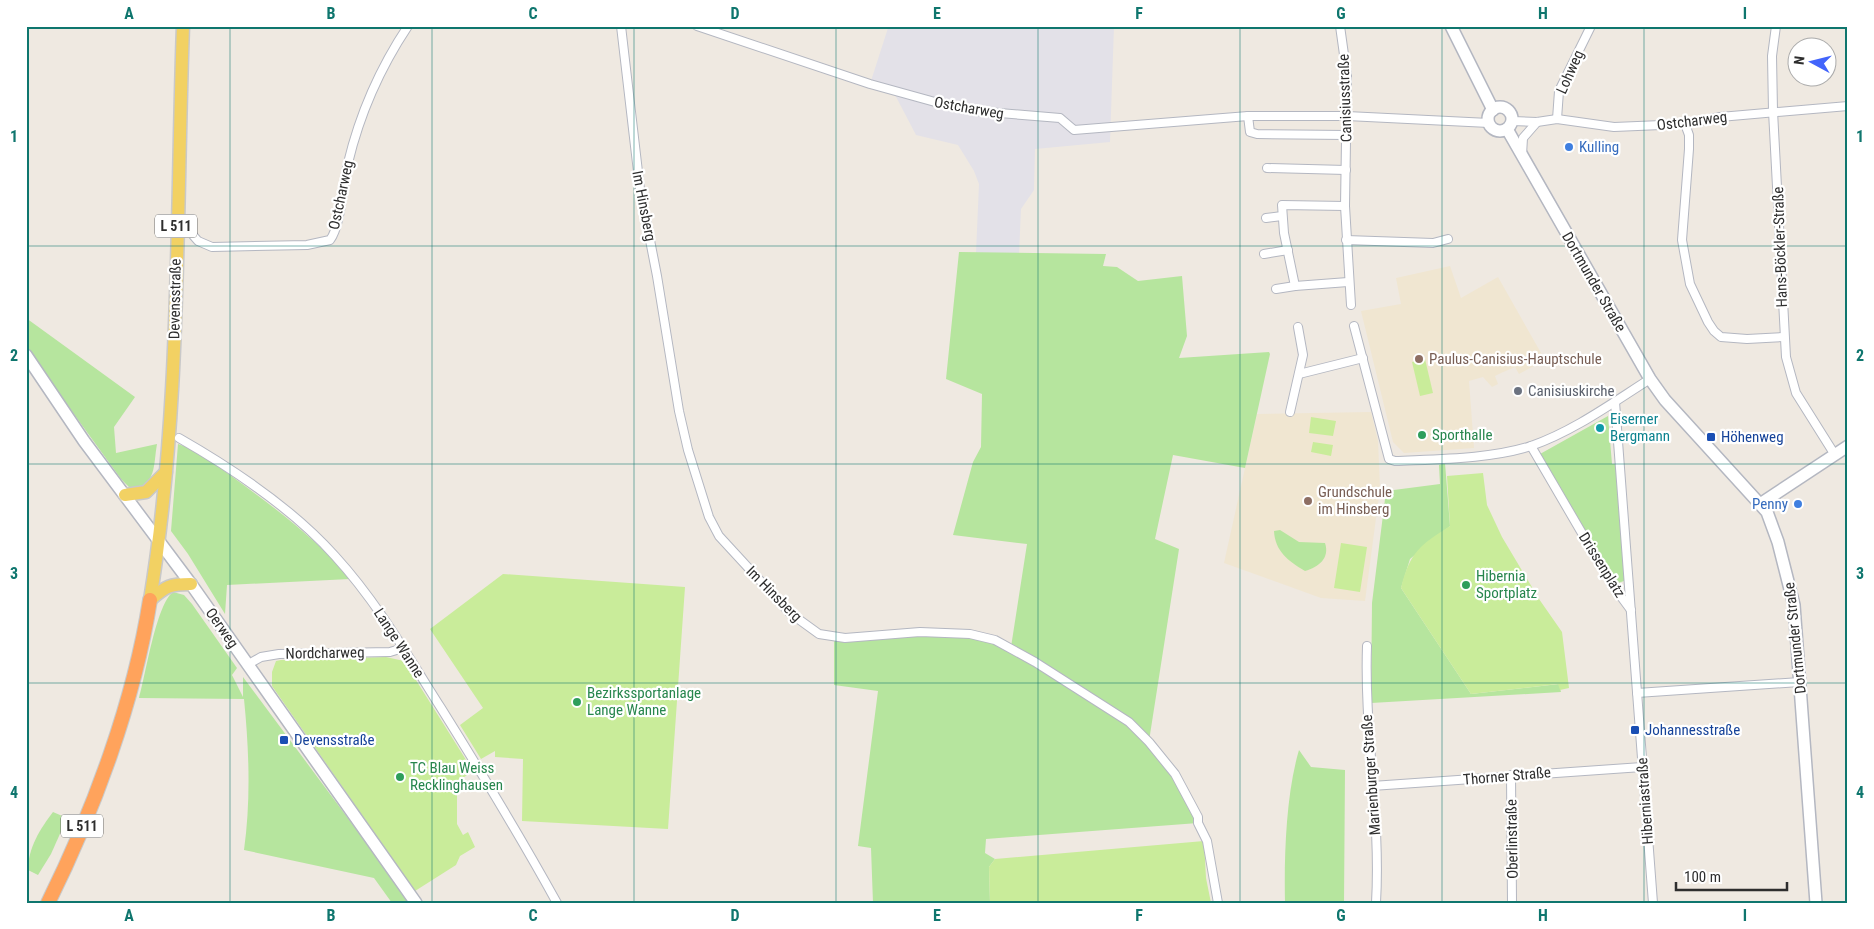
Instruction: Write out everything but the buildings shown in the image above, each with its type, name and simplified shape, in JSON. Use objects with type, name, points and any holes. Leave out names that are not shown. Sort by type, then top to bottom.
[{"type":"highway","name":"L 511","points":[[48,903],[75,845],[112,747],[136,664],[150,600]]},
{"type":"main road","name":"Devensstraße","points":[[158,541],[166,472],[173,355],[183,26]]},
{"type":"main road","points":[[1451,26],[1493,110],[1489,114],[1489,123],[1496,131],[1510,125]]},
{"type":"main road","name":"Dortmunder Straße","points":[[1493,110],[1500,107],[1506,109],[1511,114],[1510,125],[1521,156],[1650,379],[1665,400],[1766,512],[1788,574],[1794,605],[1816,903]]},
{"type":"main road","name":"Oerweg","points":[[26,355],[84,441],[191,584],[416,903]]},
{"type":"main road","points":[[1760,504],[1848,446]]},
{"type":"main road","points":[[126,495],[146,492],[166,472]]},
{"type":"main road","name":"L 511","points":[[150,600],[158,541]]},
{"type":"main road","points":[[150,600],[165,587],[173,584],[191,584]]},
{"type":"street","name":"Ostcharweg","points":[[177,217],[198,241],[212,247],[307,245],[330,240],[336,229],[348,163],[366,105],[380,73],[408,26]]},
{"type":"street","name":"Im Hinsberg","points":[[621,26],[640,189],[658,276],[679,411],[688,450],[709,517],[719,536],[790,613],[819,634],[845,638],[943,632],[986,637],[1009,646],[1128,722],[1149,742],[1175,774],[1198,817],[1198,823],[1206,841],[1218,903]]},
{"type":"street","name":"Ostcharweg","points":[[696,26],[870,84],[934,102],[975,111],[1060,118],[1074,130],[1248,116],[1347,116],[1489,123]]},
{"type":"street","name":"Canisiusstraße","points":[[1340,26],[1347,76],[1345,206],[1348,282],[1351,305]]},
{"type":"street","name":"Lohweg","points":[[1557,119],[1560,91],[1591,26]]},
{"type":"street","name":"Hans-Böckler-Straße","points":[[1776,26],[1772,56],[1773,111],[1786,357],[1796,393],[1835,455]]},
{"type":"street","name":"Ostcharweg","points":[[1510,125],[1557,119],[1614,128],[1686,124],[1720,117],[1773,111],[1848,106]]},
{"type":"street","points":[[1248,116],[1250,132],[1253,133],[1347,135]]},
{"type":"street","points":[[1521,156],[1523,138],[1537,122]]},
{"type":"street","points":[[1686,124],[1689,135],[1682,240],[1690,284],[1714,332],[1721,337],[1748,339],[1784,337]]},
{"type":"street","points":[[1267,168],[1346,170]]},
{"type":"street","points":[[1295,286],[1282,216],[1282,205],[1345,206]]},
{"type":"street","points":[[1266,218],[1282,216]]},
{"type":"street","points":[[1346,240],[1433,243],[1448,239]]},
{"type":"street","points":[[1264,254],[1288,250]]},
{"type":"street","points":[[1276,289],[1348,282]]},
{"type":"street","points":[[1354,326],[1389,459],[1408,461],[1497,453],[1531,446],[1573,426],[1650,379]]},
{"type":"street","points":[[1290,412],[1303,355],[1298,327]]},
{"type":"street","points":[[1299,374],[1363,358]]},
{"type":"street","name":"Drissenplatz","points":[[1615,402],[1631,610]]},
{"type":"street","name":"Lange Wanne","points":[[179,438],[242,477],[282,507],[335,556],[381,613],[529,850],[557,903]]},
{"type":"street","name":"Drissenplatz","points":[[1531,446],[1611,583],[1631,610]]},
{"type":"street","name":"Hiberniastraße","points":[[1631,610],[1653,903]]},
{"type":"street","name":"Marienburger Straße","points":[[1366,646],[1366,704],[1376,836],[1376,903]]},
{"type":"street","name":"Nordcharweg","points":[[247,665],[261,658],[278,654],[390,652],[403,648]]},
{"type":"street","points":[[1637,693],[1800,682]]},
{"type":"street","name":"Thorner Straße","points":[[1372,786],[1642,767]]},
{"type":"street","name":"Oberlinstraße","points":[[1511,775],[1512,903]]},
{"type":"shaded area","points":[[896,26],[1114,26],[1110,142],[1035,149],[1034,190],[1021,209],[1019,254],[976,253],[979,184],[974,171],[958,145],[916,135],[893,91],[870,84],[888,28],[894,29]]},
{"type":"shaded area","name":"Paulus-Canisius-Hauptschule","points":[[1450,266],[1461,298],[1498,277],[1545,360],[1519,374],[1515,367],[1495,376],[1498,384],[1492,387],[1483,377],[1469,381],[1474,448],[1404,453],[1393,442],[1361,311],[1401,304],[1396,278]]},
{"type":"shaded area","name":"Grundschule im Hinsberg","points":[[1371,412],[1378,441],[1380,488],[1365,601],[1321,598],[1224,563],[1257,414]]},
{"type":"green space","points":[[959,252],[1106,254],[1103,266],[1117,267],[1138,281],[1182,276],[1187,336],[1179,358],[1269,352],[1270,354],[1245,468],[1173,455],[1155,539],[1179,549],[1149,741],[1175,774],[1198,823],[986,839],[985,853],[995,859],[989,867],[990,903],[873,903],[871,848],[858,846],[878,691],[834,685],[834,637],[970,634],[1011,647],[1027,544],[953,535],[973,462],[981,447],[982,394],[946,379]]},
{"type":"green space","points":[[26,318],[135,397],[114,427],[116,453],[157,444],[154,467],[146,483],[132,490],[121,479],[26,348]]},
{"type":"green space","points":[[1425,359],[1433,393],[1420,396],[1412,362]]},
{"type":"green space","points":[[1608,416],[1612,464],[1616,464],[1625,577],[1624,581],[1618,583],[1612,580],[1540,454]]},
{"type":"green space","points":[[1311,417],[1336,421],[1333,436],[1309,433]]},
{"type":"green space","points":[[1313,442],[1333,445],[1331,456],[1311,452]]},
{"type":"green space","points":[[178,444],[207,458],[280,513],[310,537],[350,579],[227,585],[225,614],[188,554],[171,531]]},
{"type":"green space","points":[[1445,463],[1450,526],[1410,559],[1401,588],[1471,694],[1559,684],[1561,692],[1371,703],[1372,603],[1386,491],[1440,484],[1439,465]]},
{"type":"green space","name":"Hibernia Sportplatz","points":[[1483,473],[1487,505],[1502,537],[1539,599],[1562,632],[1569,688],[1560,690],[1558,684],[1471,694],[1401,588],[1408,566],[1418,551],[1424,544],[1450,526],[1447,476]]},
{"type":"green space","points":[[1280,530],[1299,542],[1325,543],[1325,557],[1315,567],[1305,571],[1293,563],[1280,550],[1274,531]]},
{"type":"green space","points":[[1341,543],[1367,547],[1360,592],[1334,588]]},
{"type":"green space","name":"Bezirkssportanlage Lange Wanne","points":[[503,574],[685,587],[668,829],[522,821],[523,759],[495,757],[495,751],[481,759],[460,725],[483,708],[430,629]]},
{"type":"green space","points":[[173,592],[184,595],[192,604],[237,668],[232,675],[243,697],[243,677],[411,903],[392,903],[374,878],[244,850],[248,812],[248,774],[244,699],[139,698],[157,625],[167,599]]},
{"type":"green space","name":"TC Blau Weiss Recklinghausen","points":[[386,657],[404,661],[473,771],[457,782],[457,824],[463,835],[468,832],[475,847],[460,856],[456,865],[415,891],[272,686],[272,672],[276,661]]},
{"type":"green space","points":[[1299,750],[1311,767],[1345,770],[1344,903],[1285,903],[1287,825],[1291,786]]},
{"type":"green space","points":[[53,812],[67,818],[51,854],[38,875],[28,870],[30,854],[39,832]]},
{"type":"green space","points":[[1204,841],[1206,878],[1211,903],[990,903],[989,867],[995,859]]},
{"type":"place","name":"Kulling","points":[[1569,147]]},
{"type":"place","name":"Paulus-Canisius-Hauptschule","points":[[1419,359]]},
{"type":"place","name":"Canisiuskirche","points":[[1518,391]]},
{"type":"place","name":"Eiserner Bergmann","points":[[1600,428]]},
{"type":"place","name":"Sporthalle","points":[[1422,435]]},
{"type":"place","name":"Höhenweg","points":[[1711,437]]},
{"type":"place","name":"Grundschule im Hinsberg","points":[[1308,501]]},
{"type":"place","name":"Penny","points":[[1798,504]]},
{"type":"place","name":"Hibernia Sportplatz","points":[[1466,585]]},
{"type":"place","name":"Bezirkssportanlage Lange Wanne","points":[[577,702]]},
{"type":"place","name":"Johannesstraße","points":[[1635,730]]},
{"type":"place","name":"Devensstraße","points":[[284,740]]},
{"type":"place","name":"TC Blau Weiss Recklinghausen","points":[[400,777]]}]
